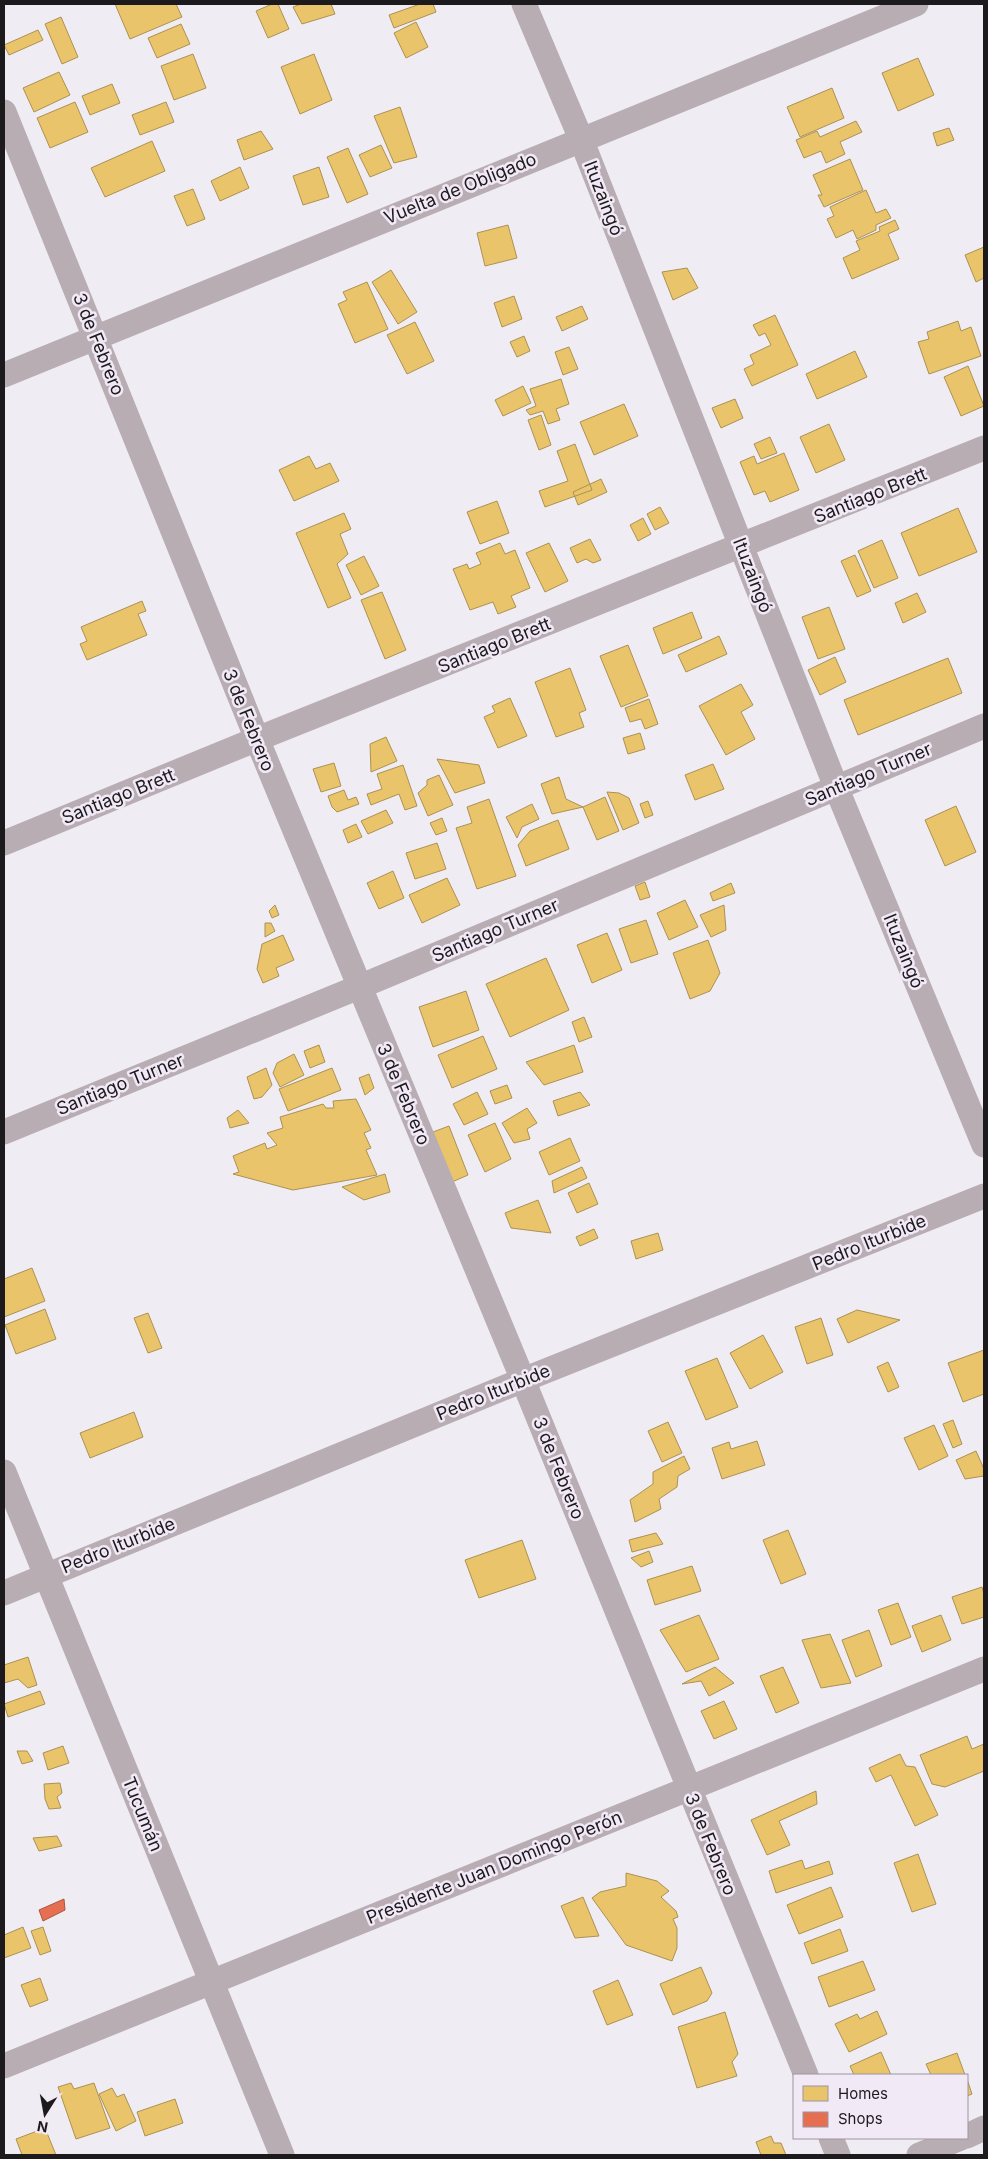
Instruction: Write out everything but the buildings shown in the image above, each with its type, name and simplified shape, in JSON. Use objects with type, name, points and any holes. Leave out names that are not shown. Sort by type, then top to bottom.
[{"type":"street","name":"Ituzaingó","points":[[524,4],[581,139],[836,787],[984,1145]]},
{"type":"street","name":"Vuelta de Obligado","points":[[4,375],[916,4]]},
{"type":"street","name":"3 de Febrero","points":[[4,112],[257,739],[523,1380],[806,2074]]},
{"type":"street","name":"Santiago Brett","points":[[4,843],[257,739],[741,547],[984,448]]},
{"type":"street","name":"Santiago Turner","points":[[4,1132],[359,987],[984,726]]},
{"type":"street","name":"Pedro Iturbide","points":[[4,1593],[523,1380],[984,1196]]},
{"type":"street","name":"Tucumán","points":[[4,1472],[282,2155]]},
{"type":"street","name":"Presidente Juan Domingo Perón","points":[[4,2066],[984,1669]]},
{"type":"street","points":[[968,2136],[984,2128]]},
{"type":"street","points":[[831,2139],[838,2155]]},
{"type":"street","points":[[919,2155],[959,2139]]}]
